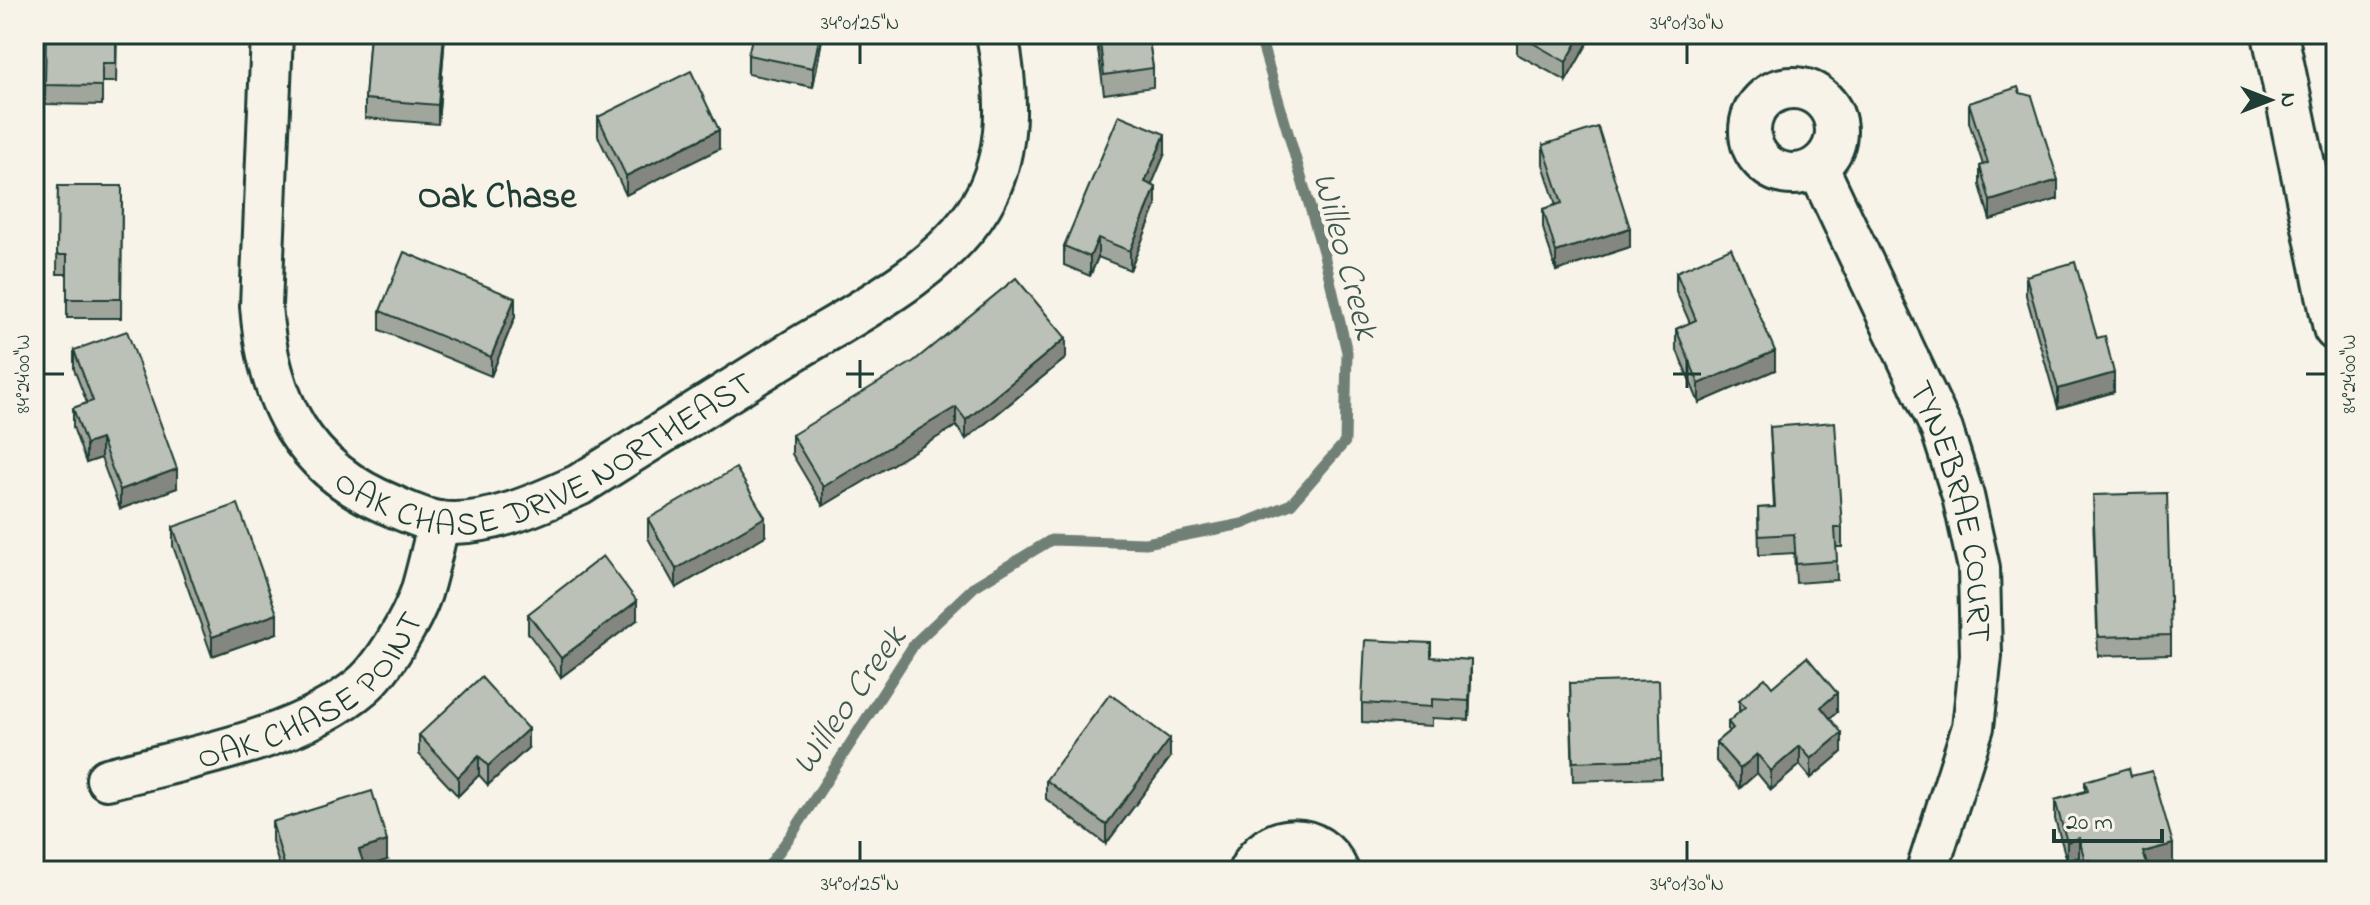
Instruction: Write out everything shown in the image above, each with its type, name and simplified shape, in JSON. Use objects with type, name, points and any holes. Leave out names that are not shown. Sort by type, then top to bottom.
[{"type":"main road","points":[[2278,47],[2336,328]]},
{"type":"street","name":"OAK CHASE DRIVE NORTHEAST","points":[[272,34],[261,306],[264,345],[273,381],[289,421],[313,453],[339,476],[369,497],[439,522],[484,519],[532,507],[579,485],[898,286],[948,246],[981,205],[997,168],[1006,119],[1004,71],[997,34]]},
{"type":"street","name":"TYNEBRAE COURT","points":[[1818,168],[1942,430],[1963,496],[1979,568],[1981,656],[1973,727],[1927,871]]},
{"type":"street","name":"OAK CHASE POINT","points":[[107,779],[273,735],[327,710],[364,684],[398,640],[420,595],[439,522]]},
{"type":"street","points":[[1249,871],[1265,848],[1279,841],[1296,839],[1324,850],[1338,871]]},
{"type":"building","points":[[46,34],[116,34],[116,63],[102,63],[102,86],[45,85]]},
{"type":"building","points":[[370,34],[444,34],[438,105],[365,99]]},
{"type":"building","points":[[753,34],[820,34],[813,68],[748,55]]},
{"type":"building","points":[[1099,34],[1148,34],[1153,68],[1104,75]]},
{"type":"building","points":[[1517,34],[1582,34],[1566,62]]},
{"type":"building","points":[[691,71],[719,130],[626,176],[598,117]]},
{"type":"building","points":[[2018,87],[2020,93],[2032,96],[2058,180],[1990,201],[1980,166],[1988,163],[1969,103]]},
{"type":"building","points":[[1119,115],[1165,134],[1145,182],[1156,187],[1130,251],[1098,238],[1090,257],[1064,246]]},
{"type":"building","points":[[1598,127],[1630,228],[1556,252],[1543,209],[1562,203],[1543,145]]},
{"type":"building","points":[[58,186],[122,186],[121,299],[67,299],[67,255],[57,255]]},
{"type":"building","points":[[1731,248],[1775,351],[1699,384],[1676,329],[1696,320],[1676,272]]},
{"type":"building","points":[[404,252],[515,298],[491,357],[380,311]]},
{"type":"building","points":[[2075,262],[2097,338],[2105,336],[2114,373],[2058,389],[2026,276]]},
{"type":"building","points":[[1016,278],[1066,338],[966,420],[956,407],[823,487],[792,435],[914,361]]},
{"type":"building","points":[[127,331],[177,469],[120,490],[101,439],[86,444],[73,408],[93,401],[74,350]]},
{"type":"building","points":[[1835,422],[1842,528],[1835,528],[1837,561],[1796,564],[1794,534],[1759,536],[1758,508],[1775,507],[1770,427]]},
{"type":"building","points":[[736,468],[765,517],[676,569],[648,519]]},
{"type":"building","points":[[2167,493],[2171,635],[2098,637],[2093,495]]},
{"type":"building","points":[[238,504],[277,614],[212,637],[173,527]]},
{"type":"building","points":[[603,556],[637,601],[561,658],[528,614]]},
{"type":"building","points":[[1365,640],[1431,643],[1431,657],[1471,660],[1469,701],[1432,699],[1432,707],[1362,703]]},
{"type":"building","points":[[1807,657],[1837,693],[1821,707],[1842,733],[1811,759],[1800,746],[1771,771],[1757,754],[1740,769],[1716,742],[1733,728],[1728,722],[1745,707],[1739,700],[1765,678],[1772,687]]},
{"type":"building","points":[[481,677],[528,729],[488,766],[479,756],[458,777],[419,735]]},
{"type":"building","points":[[1659,680],[1661,759],[1573,762],[1570,683]]},
{"type":"building","points":[[1110,694],[1170,739],[1106,825],[1046,780]]},
{"type":"building","points":[[2129,768],[2131,776],[2152,771],[2173,844],[2143,852],[2149,871],[2093,871],[2090,860],[2085,861],[2079,838],[2067,842],[2055,800],[2088,791],[2085,781]]},
{"type":"building","points":[[372,791],[387,841],[359,850],[366,871],[325,871],[324,868],[286,871],[272,822]]},
{"type":"waterway","name":"Willeo Creek","points":[[765,871],[915,643],[975,586],[1051,540],[1146,543],[1242,524],[1291,504],[1345,442],[1347,352],[1324,255],[1259,34]]},
{"type":"district","name":"Oak Chase","points":[[497,194]]}]
